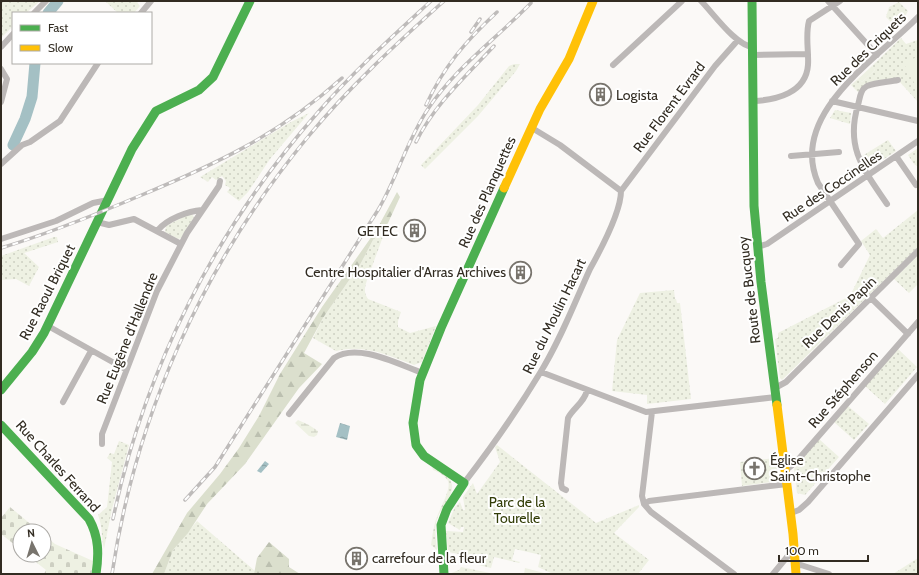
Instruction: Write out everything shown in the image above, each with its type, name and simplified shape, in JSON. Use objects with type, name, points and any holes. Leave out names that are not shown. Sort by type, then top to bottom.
[{"type":"street","points":[[35,12],[46,1]]},
{"type":"street","points":[[142,12],[151,1]]},
{"type":"street","name":"Rue Raoul Briquet","points":[[1,390],[32,352],[48,326],[132,149],[152,116],[165,106],[199,90],[213,77],[250,1]]},
{"type":"street","name":"Rue des Planquettes","points":[[464,483],[424,456],[414,440],[413,423],[423,373],[441,328],[532,128],[548,93],[569,59],[593,1]]},
{"type":"street","points":[[613,65],[682,1]]},
{"type":"street","points":[[701,1],[738,40],[753,51],[808,54]]},
{"type":"street","name":"Route de Bucquoy","points":[[752,1],[754,206],[757,247],[787,484],[796,570]]},
{"type":"street","points":[[754,101],[775,99],[798,86],[806,74],[808,54],[807,28],[809,22],[830,3],[840,1]]},
{"type":"street","points":[[830,3],[877,56]]},
{"type":"street","name":"Rue des Criquets","points":[[841,265],[857,249],[859,244],[830,201],[815,175],[812,155],[816,131],[821,119],[832,101],[849,82],[918,17]]},
{"type":"street","points":[[1,47],[12,35]]},
{"type":"street","name":"Rue Florent Evrard","points":[[621,191],[715,66],[738,40]]},
{"type":"street","points":[[1,164],[22,145],[30,142],[60,121],[97,64]]},
{"type":"street","points":[[1,69],[7,79],[1,102]]},
{"type":"street","points":[[887,204],[868,176],[855,150],[853,133],[861,93],[866,87],[898,80]]},
{"type":"street","points":[[832,101],[918,121]]},
{"type":"street","points":[[532,128],[560,145],[621,191]]},
{"type":"street","name":"Rue des Coccinelles","points":[[757,247],[767,244],[918,141]]},
{"type":"street","points":[[791,156],[839,152]]},
{"type":"street","points":[[896,156],[916,184]]},
{"type":"street","name":"Rue Eugène d'Hallendre","points":[[102,444],[102,434],[125,369],[157,292],[181,244],[219,186],[220,181]]},
{"type":"street","name":"Rue du Moulin Hacart","points":[[464,483],[478,466],[541,372],[597,256],[620,201],[621,191]]},
{"type":"street","points":[[1,239],[56,221],[93,202],[108,200]]},
{"type":"street","points":[[158,230],[162,226],[191,211],[202,210]]},
{"type":"street","points":[[97,222],[109,225],[134,219],[158,230],[181,244]]},
{"type":"street","name":"Rue Denis Papin","points":[[775,388],[786,382],[918,251]]},
{"type":"street","points":[[871,298],[908,334]]},
{"type":"street","name":"Rue Stéphenson","points":[[785,471],[796,462],[918,322]]},
{"type":"street","points":[[48,326],[125,369]]},
{"type":"street","points":[[63,402],[91,351]]},
{"type":"street","points":[[289,414],[334,358],[346,353],[356,352],[369,354],[423,373]]},
{"type":"street","points":[[541,372],[637,409],[652,412],[776,397]]},
{"type":"street","points":[[790,513],[799,510],[809,501],[918,375]]},
{"type":"street","points":[[566,490],[562,488],[561,484],[568,418],[571,412],[583,399],[587,390]]},
{"type":"street","points":[[652,412],[643,489],[644,504],[652,512],[734,574]]},
{"type":"street","name":"Rue Charles Ferrand","points":[[1,424],[89,519],[98,545],[96,574]]},
{"type":"street","points":[[444,574],[441,525],[448,509],[464,483]]},
{"type":"street","points":[[644,504],[649,501],[787,484]]},
{"type":"street","points":[[773,574],[787,557],[795,553]]},
{"type":"street","points":[[796,570],[801,565],[829,574]]},
{"type":"green space","points":[[1,1],[40,1],[27,12],[12,12],[12,27],[1,38]]},
{"type":"green space","points":[[105,1],[136,1],[140,6],[135,12],[117,12]]},
{"type":"green space","points":[[899,2],[908,11],[898,29],[886,17],[889,7]]},
{"type":"green space","points":[[901,38],[906,44],[918,40],[918,102],[898,80],[871,85],[858,92],[851,85],[858,79],[862,82],[875,70],[872,66]]},
{"type":"green space","points":[[918,56],[918,88],[917,88],[904,64]]},
{"type":"green space","points":[[33,64],[36,64],[32,99],[16,145],[12,146],[31,100]]},
{"type":"green space","points":[[520,64],[516,71],[478,116],[425,169],[421,165],[478,105],[509,66]]},
{"type":"green space","points":[[872,66],[875,70],[862,82],[858,79]]},
{"type":"green space","points":[[835,110],[851,113],[850,124],[830,118]]},
{"type":"green space","points":[[309,113],[270,159],[248,192],[239,201],[227,192],[230,188],[225,185],[226,181],[222,176],[216,180],[212,177],[208,182],[200,177],[291,122]]},
{"type":"green space","points":[[888,140],[896,151],[869,169],[865,167],[859,158]]},
{"type":"green space","points":[[918,148],[918,167],[908,155]]},
{"type":"green space","points":[[397,192],[400,197],[388,223],[373,240],[361,263],[323,318],[304,353],[322,364],[299,388],[245,464],[207,504],[188,533],[173,550],[164,574],[152,574],[187,513],[220,474],[239,448],[259,416],[280,374],[322,307],[377,229]]},
{"type":"green space","points":[[918,210],[918,247],[782,380],[780,378],[775,339],[778,338],[778,333],[850,296],[870,255],[861,241],[876,229],[883,238]]},
{"type":"green space","points":[[189,214],[192,214],[194,217],[181,238],[178,239],[165,232],[166,226]]},
{"type":"green space","points":[[388,223],[367,280],[365,292],[368,299],[401,312],[398,327],[410,333],[436,326],[422,362],[414,365],[385,354],[366,350],[347,349],[336,351],[313,338],[323,318],[361,263],[373,240]]},
{"type":"green space","points":[[57,237],[58,242],[24,253],[39,267],[29,286],[16,279],[1,280],[1,256]]},
{"type":"green space","points":[[918,255],[918,284],[909,293],[894,279]]},
{"type":"green space","points":[[674,290],[675,299],[677,303],[680,303],[691,399],[647,404],[647,395],[612,391],[617,340],[640,293]]},
{"type":"green space","points":[[897,348],[917,367],[885,404],[865,386]]},
{"type":"green space","points":[[848,406],[869,424],[854,440],[834,422]]},
{"type":"green space","points":[[298,420],[318,431],[317,435],[314,437],[309,436],[295,423]]},
{"type":"green space","points":[[819,439],[839,457],[805,495],[797,493],[794,469]]},
{"type":"green space","points":[[119,441],[129,445],[112,509],[104,549],[101,524],[98,515],[107,507],[112,462],[107,458],[110,453],[114,454]]},
{"type":"green space","name":"Parc de la Tourelle","points":[[497,445],[596,523],[639,505],[639,507],[614,533],[649,560],[638,574],[553,574],[538,567],[541,555],[515,549],[512,560],[520,562],[519,563],[494,557],[491,568],[462,561],[459,554],[448,552],[446,531],[463,532],[464,527],[461,527],[460,530],[448,523],[455,507],[460,502],[463,510],[465,510],[463,497],[473,483],[477,494],[500,462],[495,447]]},
{"type":"green space","points":[[776,458],[778,476],[772,482],[742,486],[740,462]]},
{"type":"green space","points":[[432,467],[445,475],[450,480],[452,485],[450,496],[436,523],[437,550],[431,545],[433,531],[436,518],[449,485],[445,477],[433,470]]},
{"type":"green space","points":[[10,507],[29,523],[12,523],[12,543],[1,534],[1,518]]},
{"type":"green space","points":[[197,521],[255,571],[254,574],[164,574],[173,550]]},
{"type":"green space","points":[[52,542],[93,561],[91,574],[44,574],[46,570],[37,563],[52,563]]},
{"type":"green space","points":[[269,542],[289,559],[289,567],[300,574],[254,574],[257,558]]},
{"type":"green space","points":[[918,558],[918,574],[893,574]]},
{"type":"green space","points":[[461,567],[490,573],[449,574],[459,570]]},
{"type":"green space","points":[[525,568],[548,574],[524,574]]},
{"type":"water","points":[[340,423],[350,426],[347,440],[336,437]]},
{"type":"water","points":[[265,461],[269,464],[261,473],[257,471]]},
{"type":"waterway","points":[[49,12],[58,1]]},
{"type":"waterway","points":[[13,145],[25,119],[32,97],[35,64]]},
{"type":"railway","points":[[113,519],[127,463],[144,407],[165,353],[190,301],[218,250],[249,201],[283,155],[320,110],[360,68],[431,1]]},
{"type":"railway","points":[[112,574],[123,514],[138,456],[157,399],[180,343],[206,289],[236,236],[270,186],[307,138],[373,67],[444,1]]},
{"type":"railway","points":[[185,500],[215,467],[378,210],[385,198],[414,133],[428,109],[463,67],[531,3]]},
{"type":"railway","points":[[426,105],[448,66],[475,33],[497,12]]},
{"type":"railway","points":[[471,32],[480,19]]},
{"type":"railway","points":[[416,142],[423,128],[441,103],[494,46]]},
{"type":"railway","points":[[1,248],[52,231],[193,173],[245,147],[270,132],[294,116],[342,78]]},
{"type":"traffic: fast","points":[[1,390],[32,352],[44,333],[132,149],[156,111],[199,90],[213,77],[250,1]]},
{"type":"traffic: fast","points":[[752,1],[754,206],[761,282],[777,405]]},
{"type":"traffic: fast","points":[[444,574],[441,525],[447,509],[464,483],[424,456],[416,445],[413,423],[420,380],[441,328],[504,188]]},
{"type":"traffic: fast","points":[[1,425],[89,519],[95,532],[97,546],[98,560],[96,574]]},
{"type":"traffic: slow","points":[[504,188],[540,109],[569,59],[593,1]]},
{"type":"traffic: slow","points":[[777,405],[793,534],[796,574]]},
{"type":"place","name":"Logista","points":[[600,95]]},
{"type":"place","name":"GETEC","points":[[414,231]]},
{"type":"place","name":"Centre Hospitalier d'Arras Archives","points":[[521,272]]},
{"type":"place","name":"Église Saint-Christophe","points":[[755,468]]},
{"type":"place","name":"carrefour de la fleur","points":[[356,558]]}]
